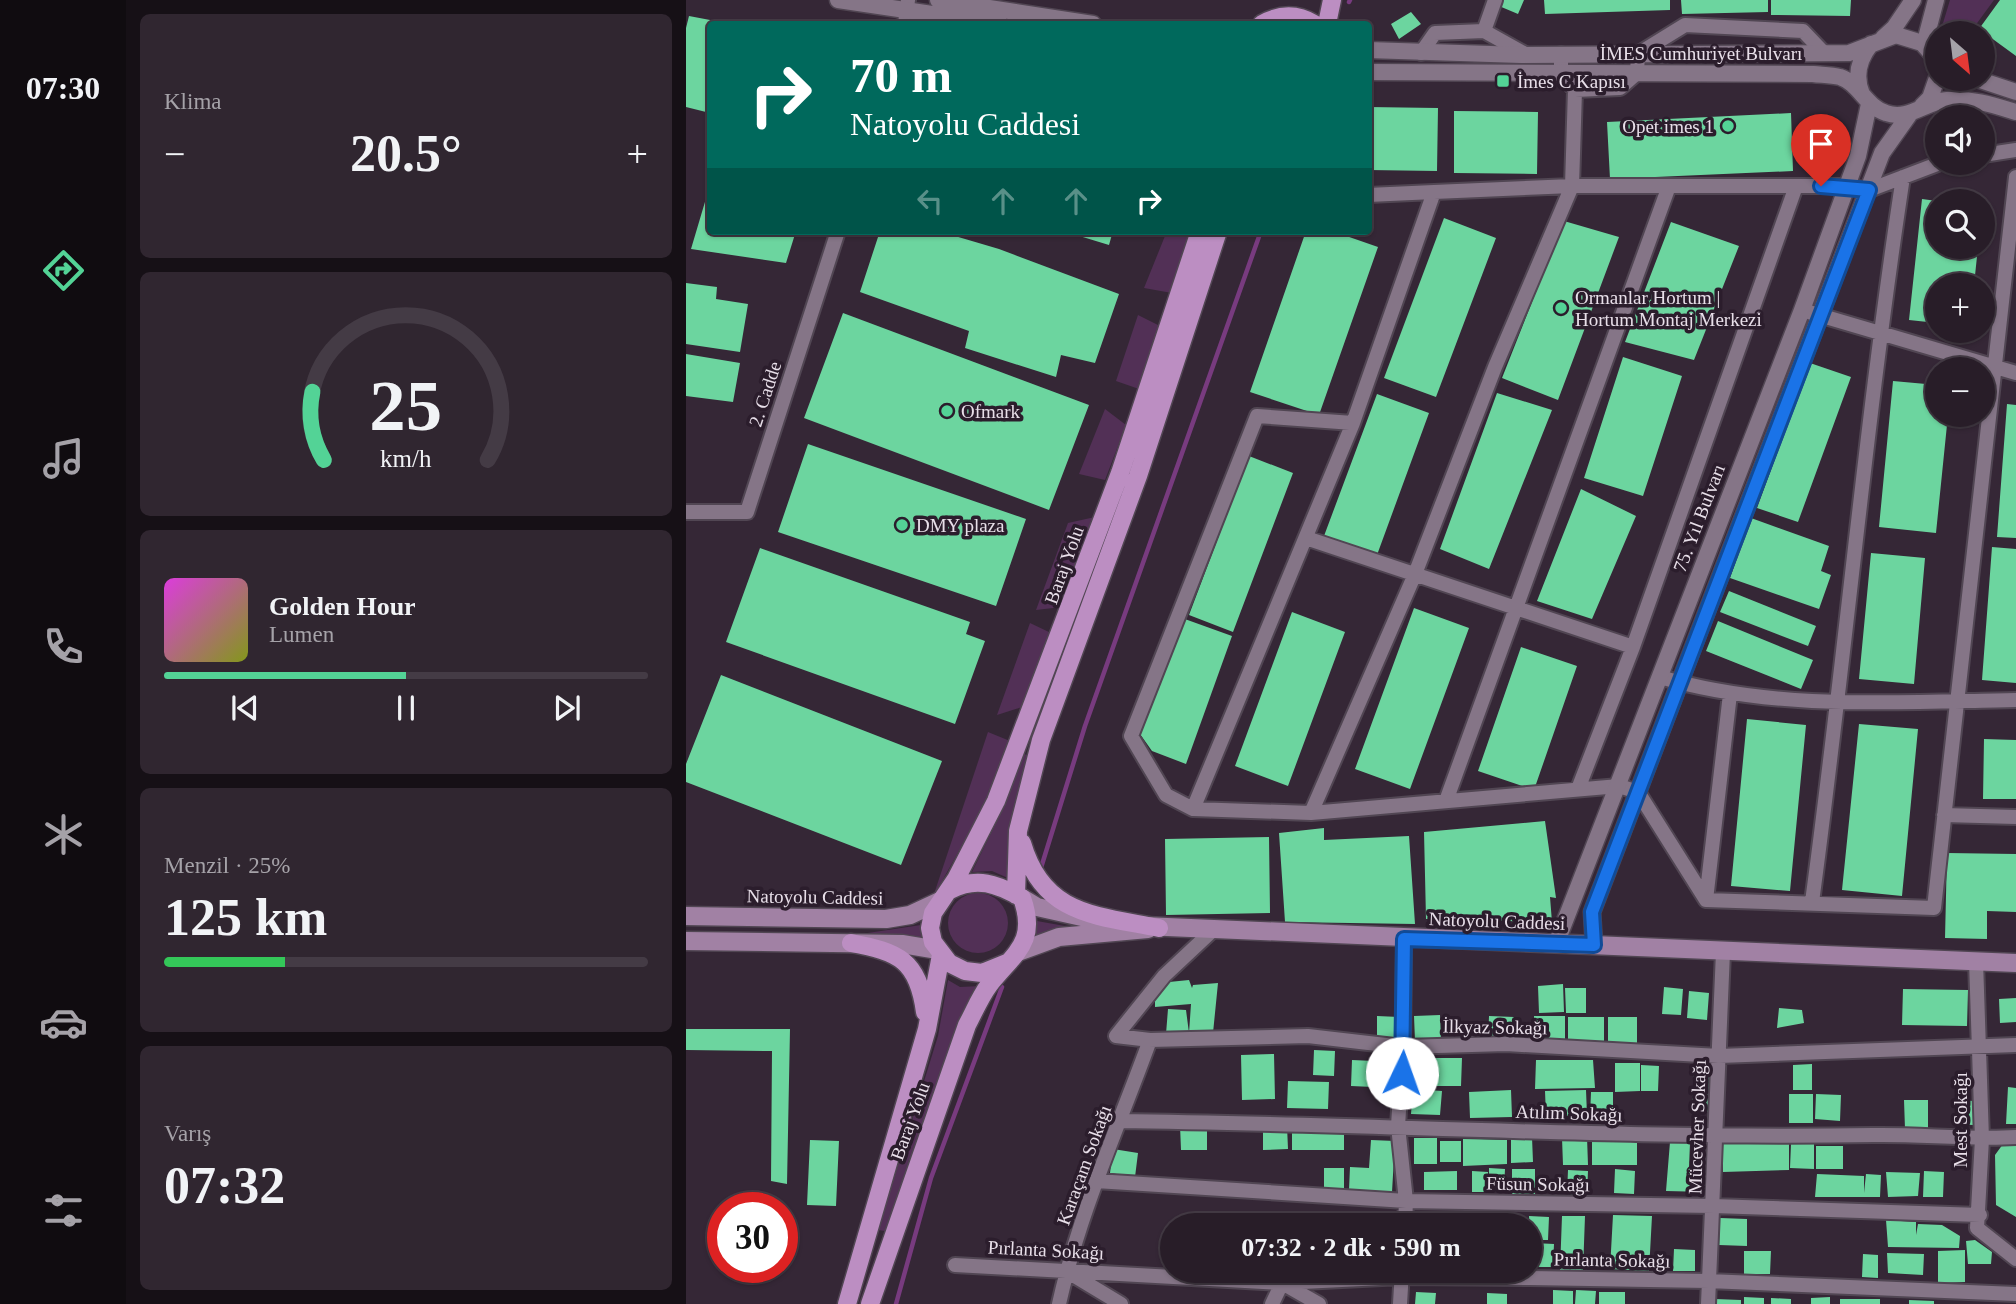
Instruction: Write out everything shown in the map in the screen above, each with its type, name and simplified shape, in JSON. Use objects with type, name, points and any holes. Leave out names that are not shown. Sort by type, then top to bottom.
[{"type":"main road","points":[[1266,21],[1292,0]]},
{"type":"main road","points":[[1328,21],[1332,0]]},
{"type":"main road","points":[[1269,21],[1292,15],[1307,21]]},
{"type":"main road","name":"Baraj Yolu","points":[[945,895],[996,801],[1021,728],[1073,602],[1199,235]]},
{"type":"main road","name":"Baraj Yolu","points":[[1019,896],[1018,831],[1053,703],[1142,465],[1217,235]]},
{"type":"main road","points":[[1018,831],[1027,862],[1039,884],[1056,900],[1099,916],[1159,928]]},
{"type":"main road","points":[[939,952],[930,928],[945,895],[962,883],[983,881],[998,884],[1019,896],[1029,926],[1014,957]]},
{"type":"main road","name":"Natoyolu Caddesi","points":[[686,916],[886,919],[910,915],[945,895]]},
{"type":"main road","name":"Natoyolu Caddesi","points":[[1019,896],[1037,907],[1073,916],[1159,928],[2016,963]]},
{"type":"main road","points":[[686,941],[902,944],[939,952],[965,971],[982,973],[1059,937],[1159,928]]},
{"type":"main road","points":[[851,943],[882,949],[908,962],[921,985],[927,1029]]},
{"type":"main road","name":"Baraj Yolu","points":[[847,1304],[927,1029],[939,952]]},
{"type":"main road","name":"Baraj Yolu","points":[[870,1304],[967,1025],[988,987],[1014,957]]},
{"type":"street","points":[[838,0],[977,21]]},
{"type":"street","points":[[938,0],[1074,21]]},
{"type":"street","points":[[1484,31],[1495,0]]},
{"type":"street","points":[[1877,41],[1894,28],[1913,0]]},
{"type":"street","points":[[1930,21],[1936,0]]},
{"type":"street","points":[[1575,90],[1620,88],[1637,74],[1638,54],[1685,25],[1804,31],[1824,53]]},
{"type":"street","points":[[1421,71],[1421,53],[1435,33],[1484,31],[1527,55]]},
{"type":"street","name":"İMES Cumhuriyet Bulvarı","points":[[1372,50],[1527,55],[1849,53],[1877,41],[1910,37],[1925,51]]},
{"type":"street","name":"75. Yıl Bulvarı","points":[[1556,944],[1802,310],[1847,186],[1867,128],[1865,99],[1857,74],[1859,63],[1877,41]]},
{"type":"street","points":[[1311,813],[1415,574],[1495,366],[1572,186],[1575,90],[1561,75],[1561,54]]},
{"type":"street","name":"İMES Cumhuriyet Bulvarı","points":[[1372,72],[1561,75],[1813,74],[1841,78],[1885,113],[1916,111],[1944,100],[1969,99],[2016,112]]},
{"type":"street","points":[[1995,85],[2016,92]]},
{"type":"street","points":[[1594,945],[1592,912],[1882,153],[1930,98],[1932,91]]},
{"type":"street","points":[[1995,153],[2016,150]]},
{"type":"street","points":[[1372,195],[1572,186],[1847,186],[1869,190],[1925,169]]},
{"type":"street","points":[[1812,902],[1839,702],[1879,334],[1903,177]]},
{"type":"street","points":[[1994,357],[2016,177]]},
{"type":"street","points":[[1446,801],[1669,186]]},
{"type":"street","points":[[1578,789],[1633,648],[1796,186]]},
{"type":"street","points":[[1193,809],[1353,423],[1434,192]]},
{"type":"street","name":"2. Cadde","points":[[686,512],[747,512],[837,235]]},
{"type":"street","points":[[1802,310],[1956,357]]},
{"type":"street","points":[[1995,368],[2016,373]]},
{"type":"street","points":[[1353,423],[1257,416],[1131,736],[1166,796],[1193,809],[1311,813],[1619,786],[1638,792],[1706,900]]},
{"type":"street","points":[[1706,900],[1934,908],[1986,427]]},
{"type":"street","points":[[1306,538],[1633,648]]},
{"type":"street","points":[[1660,677],[1730,694],[1839,702],[2016,700]]},
{"type":"street","points":[[1706,900],[1730,694]]},
{"type":"street","points":[[1944,815],[2016,817]]},
{"type":"street","name":"İlkyaz Sokağı","points":[[1212,931],[1164,976],[1116,1035],[1150,1040],[1308,1036],[1403,1047],[1506,1044],[1719,1056],[2016,1045]]},
{"type":"street","points":[[1404,939],[1403,1047],[1398,1126],[1406,1213]]},
{"type":"street","name":"Mücevher Sokağı","points":[[1708,1304],[1723,952]]},
{"type":"street","name":"Mest Sokağı","points":[[1976,961],[1982,1139],[1980,1215]]},
{"type":"street","name":"Karaçam Sokağı","points":[[1059,1304],[1067,1270],[1096,1181],[1150,1040]]},
{"type":"street","name":"Atılım Sokağı","points":[[1120,1121],[1398,1126],[1714,1138],[1926,1134],[1982,1139],[2016,1137]]},
{"type":"street","name":"Füsun Sokağı","points":[[1096,1181],[1406,1201],[1713,1206],[1980,1215]]},
{"type":"street","points":[[1980,1215],[1977,1227],[2016,1259]]},
{"type":"street","name":"Pırlanta Sokağı","points":[[956,1265],[1160,1276]]},
{"type":"street","points":[[1067,1270],[1121,1304]]},
{"type":"street","name":"Pırlanta Sokağı","points":[[1542,1278],[2016,1294]]},
{"type":"street","points":[[1272,1304],[1282,1283],[1319,1304]]},
{"type":"street","points":[[1401,1304],[1402,1283]]},
{"type":"shaded area","points":[[1950,0],[1994,0],[1979,21],[1944,21]]},
{"type":"shaded area","points":[[1165,235],[1189,235],[1172,293],[1144,288]]},
{"type":"shaded area","points":[[1138,315],[1162,327],[1139,389],[1116,381]]},
{"type":"shaded area","points":[[1105,409],[1126,425],[1105,480],[1079,474]]},
{"type":"shaded area","points":[[1095,517],[1062,607],[1036,610],[1068,523]]},
{"type":"shaded area","points":[[1030,623],[1051,633],[1022,707],[997,715]]},
{"type":"shaded area","points":[[988,732],[1010,741],[990,796],[933,897]]},
{"type":"shaded area","points":[[1024,754],[1030,756],[1008,878],[992,871],[972,872],[998,819]]},
{"type":"shaded area","points":[[972,893],[984,893],[1000,901],[1006,911],[1006,935],[1000,945],[984,953],[972,953],[956,945],[948,929],[948,917],[956,901]]},
{"type":"shaded area","points":[[1037,921],[1087,930],[1034,938]]},
{"type":"shaded area","points":[[921,925],[924,942],[861,934]]},
{"type":"shaded area","points":[[948,980],[960,987],[981,986],[959,1025],[885,1231],[878,1230],[938,1036]]},
{"type":"building","points":[[1502,0],[1524,0],[1518,14],[1499,6]]},
{"type":"building","points":[[1544,0],[1670,0],[1670,10],[1545,14]]},
{"type":"building","points":[[1681,0],[1768,0],[1768,12],[1682,14]]},
{"type":"building","points":[[1771,0],[1851,0],[1850,16],[1771,15]]},
{"type":"building","points":[[2000,0],[2016,0],[2016,56],[1995,41],[1995,21],[1985,21]]},
{"type":"building","points":[[1411,12],[1421,24],[1399,39],[1391,24]]},
{"type":"building","points":[[689,16],[715,21],[707,21],[707,112],[686,107],[686,28]]},
{"type":"building","points":[[1372,107],[1438,108],[1437,171],[1372,170]]},
{"type":"building","points":[[1454,111],[1538,112],[1537,174],[1454,173]]},
{"type":"building","points":[[1791,113],[1793,171],[1610,179],[1607,122]]},
{"type":"building","points":[[707,195],[707,235],[795,235],[786,263],[691,249]]},
{"type":"building","points":[[1922,199],[1925,199],[1925,259],[1977,259],[1975,273],[1925,273],[1925,322],[1909,320]]},
{"type":"building","points":[[1444,218],[1496,238],[1436,397],[1384,378]]},
{"type":"building","name":"Ormanlar Hortum | Hortum Montaj Merkezi","points":[[1564,221],[1619,237],[1558,400],[1502,378]]},
{"type":"building","points":[[1671,222],[1739,246],[1694,360],[1625,342]]},
{"type":"building","points":[[879,235],[952,235],[999,249],[1119,294],[1095,363],[1061,355],[1056,377],[965,348],[969,331],[860,292]]},
{"type":"building","points":[[1076,235],[1112,235],[1109,245]]},
{"type":"building","points":[[1305,235],[1344,235],[1378,247],[1319,415],[1250,392]]},
{"type":"building","points":[[686,283],[717,287],[716,299],[748,304],[740,352],[686,344]]},
{"type":"building","name":"Ofmark","points":[[843,313],[1089,405],[1049,510],[804,418]]},
{"type":"building","points":[[686,354],[740,363],[733,402],[686,396]]},
{"type":"building","points":[[1623,357],[1682,376],[1643,496],[1584,478]]},
{"type":"building","points":[[1810,363],[1851,377],[1798,522],[1757,508]]},
{"type":"building","points":[[1893,381],[1925,384],[1925,427],[1947,427],[1936,533],[1879,527]]},
{"type":"building","points":[[1497,393],[1552,410],[1489,569],[1440,549]]},
{"type":"building","points":[[1377,394],[1429,413],[1377,555],[1324,536]]},
{"type":"building","points":[[2007,404],[2016,405],[2016,538],[1997,537]]},
{"type":"building","name":"DMY plaza","points":[[808,444],[1026,519],[996,606],[778,532]]},
{"type":"building","points":[[1249,456],[1293,473],[1233,632],[1189,615]]},
{"type":"building","points":[[1581,489],[1636,516],[1592,619],[1537,601]]},
{"type":"building","points":[[1751,518],[1829,546],[1821,571],[1831,575],[1819,609],[1730,578]]},
{"type":"building","points":[[1992,547],[2016,549],[2016,683],[1982,680]]},
{"type":"building","points":[[760,548],[970,622],[966,634],[985,641],[955,724],[726,642]]},
{"type":"building","points":[[1871,553],[1925,558],[1914,684],[1859,679]]},
{"type":"building","points":[[1729,591],[1816,626],[1808,646],[1720,612]]},
{"type":"building","points":[[1414,608],[1469,628],[1410,789],[1355,769]]},
{"type":"building","points":[[1292,612],[1345,632],[1288,786],[1235,766]]},
{"type":"building","points":[[1182,618],[1232,636],[1186,764],[1152,751],[1140,734]]},
{"type":"building","points":[[1718,621],[1813,660],[1801,689],[1706,651]]},
{"type":"building","points":[[1521,647],[1577,666],[1534,790],[1478,771]]},
{"type":"building","points":[[721,675],[942,761],[901,865],[686,782],[686,764]]},
{"type":"building","points":[[1747,719],[1806,725],[1790,891],[1731,886]]},
{"type":"building","points":[[1859,724],[1918,729],[1902,896],[1842,890]]},
{"type":"building","points":[[1984,739],[2016,740],[2016,799],[1983,799]]},
{"type":"building","points":[[1545,821],[1556,898],[1550,897],[1552,922],[1426,919],[1424,832]]},
{"type":"building","points":[[1324,828],[1324,840],[1409,836],[1415,924],[1285,922],[1279,833]]},
{"type":"building","points":[[1269,837],[1270,913],[1166,915],[1165,839]]},
{"type":"building","points":[[1947,853],[2016,854],[2016,912],[1987,911],[1987,939],[1945,938]]},
{"type":"building","points":[[1189,980],[1192,988],[1193,985],[1218,983],[1213,1033],[1189,1033],[1191,1004],[1155,1007],[1155,1000],[1169,982]]},
{"type":"building","points":[[1563,984],[1564,1012],[1539,1013],[1538,986]]},
{"type":"building","points":[[1664,987],[1683,989],[1681,1015],[1662,1014]]},
{"type":"building","points":[[1565,988],[1586,988],[1586,1013],[1566,1013]]},
{"type":"building","points":[[1903,989],[1968,990],[1967,1026],[1902,1025]]},
{"type":"building","points":[[1689,991],[1709,993],[1707,1020],[1687,1018]]},
{"type":"building","points":[[2016,998],[2016,1022],[2000,1023],[1999,999]]},
{"type":"building","points":[[1779,1008],[1802,1010],[1804,1023],[1777,1028]]},
{"type":"building","points":[[1168,1009],[1186,1010],[1189,1033],[1166,1034]]},
{"type":"building","points":[[1440,1015],[1441,1040],[1415,1041],[1414,1016]]},
{"type":"building","points":[[1377,1016],[1399,1017],[1398,1042],[1377,1041]]},
{"type":"building","points":[[1489,1016],[1514,1017],[1513,1042],[1488,1041]]},
{"type":"building","points":[[1534,1016],[1565,1016],[1565,1041],[1534,1040]]},
{"type":"building","points":[[1568,1017],[1604,1017],[1604,1042],[1568,1042]]},
{"type":"building","points":[[1608,1017],[1637,1017],[1637,1045],[1608,1045]]},
{"type":"building","points":[[686,1029],[790,1029],[787,1184],[771,1181],[772,1051],[686,1050]]},
{"type":"building","points":[[1314,1050],[1335,1051],[1334,1076],[1313,1075]]},
{"type":"building","points":[[1274,1054],[1275,1099],[1242,1100],[1241,1055]]},
{"type":"building","points":[[1417,1058],[1462,1058],[1461,1086],[1416,1086]]},
{"type":"building","points":[[1352,1060],[1374,1061],[1373,1087],[1351,1086]]},
{"type":"building","points":[[1536,1060],[1593,1060],[1595,1088],[1535,1089]]},
{"type":"building","points":[[1615,1063],[1640,1063],[1640,1091],[1615,1092]]},
{"type":"building","points":[[1694,1064],[1711,1065],[1710,1112],[1692,1111]]},
{"type":"building","points":[[1812,1064],[1812,1090],[1793,1090],[1793,1065]]},
{"type":"building","points":[[1641,1065],[1659,1066],[1658,1091],[1641,1091]]},
{"type":"building","points":[[1288,1081],[1329,1082],[1328,1109],[1287,1108]]},
{"type":"building","points":[[2008,1087],[2016,1088],[2016,1124],[2006,1124]]},
{"type":"building","points":[[1413,1089],[1442,1091],[1440,1115],[1411,1114]]},
{"type":"building","points":[[1511,1090],[1512,1117],[1470,1118],[1469,1092]]},
{"type":"building","points":[[1586,1090],[1587,1115],[1546,1117],[1545,1091]]},
{"type":"building","points":[[1591,1092],[1613,1092],[1613,1117],[1590,1117]]},
{"type":"building","points":[[1789,1094],[1813,1094],[1813,1123],[1789,1123]]},
{"type":"building","points":[[1816,1094],[1841,1095],[1840,1121],[1815,1119]]},
{"type":"building","points":[[1904,1100],[1928,1100],[1928,1129],[1905,1129]]},
{"type":"building","points":[[1956,1100],[1974,1101],[1973,1125],[1955,1124]]},
{"type":"building","points":[[1180,1125],[1207,1126],[1207,1150],[1181,1150]]},
{"type":"building","points":[[1287,1126],[1288,1149],[1263,1150],[1263,1127]]},
{"type":"building","points":[[1292,1129],[1344,1130],[1344,1150],[1292,1150]]},
{"type":"building","points":[[1511,1137],[1532,1137],[1533,1162],[1511,1163]]},
{"type":"building","points":[[1587,1137],[1588,1165],[1563,1165],[1562,1138]]},
{"type":"building","points":[[1414,1138],[1437,1138],[1437,1164],[1414,1164]]},
{"type":"building","points":[[1463,1139],[1507,1140],[1507,1164],[1463,1166]]},
{"type":"building","points":[[810,1140],[839,1141],[836,1206],[807,1205]]},
{"type":"building","points":[[1371,1140],[1395,1141],[1392,1192],[1349,1190],[1350,1167],[1369,1168]]},
{"type":"building","points":[[1440,1141],[1461,1141],[1461,1162],[1440,1162]]},
{"type":"building","points":[[1592,1141],[1637,1141],[1637,1165],[1592,1165]]},
{"type":"building","points":[[1670,1142],[1690,1143],[1689,1167],[1708,1168],[1707,1192],[1666,1191]]},
{"type":"building","points":[[1789,1143],[1789,1170],[1723,1172],[1723,1144]]},
{"type":"building","points":[[1791,1144],[1814,1144],[1814,1169],[1790,1168]]},
{"type":"building","points":[[2003,1144],[2016,1146],[2016,1217],[1996,1205],[1995,1155]]},
{"type":"building","points":[[1816,1146],[1843,1146],[1843,1169],[1816,1169]]},
{"type":"building","points":[[1113,1149],[1138,1153],[1135,1177],[1110,1173]]},
{"type":"building","points":[[1324,1168],[1344,1168],[1344,1191],[1324,1192]]},
{"type":"building","points":[[1489,1168],[1505,1169],[1504,1189],[1489,1189]]},
{"type":"building","points":[[1512,1169],[1535,1169],[1535,1194],[1512,1194]]},
{"type":"building","points":[[1615,1169],[1635,1171],[1634,1194],[1614,1193]]},
{"type":"building","points":[[1568,1170],[1588,1171],[1587,1195],[1567,1194]]},
{"type":"building","points":[[1457,1171],[1457,1190],[1424,1190],[1424,1172]]},
{"type":"building","points":[[1472,1171],[1488,1172],[1487,1192],[1472,1192]]},
{"type":"building","points":[[1924,1171],[1944,1172],[1943,1197],[1923,1197]]},
{"type":"building","points":[[1886,1172],[1920,1173],[1918,1196],[1888,1197]]},
{"type":"building","points":[[1817,1174],[1864,1176],[1864,1193],[1866,1174],[1881,1175],[1880,1197],[1815,1197]]},
{"type":"building","points":[[1613,1215],[1652,1216],[1649,1271],[1610,1269]]},
{"type":"building","points":[[1562,1216],[1585,1216],[1583,1271],[1560,1270]]},
{"type":"building","points":[[1542,1217],[1549,1217],[1548,1240],[1542,1240]]},
{"type":"building","points":[[1720,1218],[1747,1219],[1747,1246],[1719,1245]]},
{"type":"building","points":[[1886,1220],[1916,1222],[1916,1235],[1918,1224],[1942,1225],[1960,1236],[1959,1248],[1888,1247]]},
{"type":"building","points":[[1975,1240],[1992,1252],[1991,1264],[1968,1264],[1966,1241]]},
{"type":"building","points":[[1542,1243],[1554,1244],[1553,1267],[1542,1267]]},
{"type":"building","points":[[1674,1249],[1695,1250],[1695,1271],[1673,1271]]},
{"type":"building","points":[[1965,1250],[1965,1282],[1938,1283],[1938,1251]]},
{"type":"building","points":[[1744,1251],[1771,1251],[1770,1274],[1744,1274]]},
{"type":"building","points":[[1887,1253],[1924,1254],[1923,1275],[1888,1273]]},
{"type":"building","points":[[1863,1254],[1878,1255],[1878,1278],[1862,1277]]},
{"type":"building","points":[[1553,1290],[1573,1291],[1573,1304],[1553,1304]]},
{"type":"building","points":[[1576,1290],[1596,1291],[1595,1304],[1575,1304]]},
{"type":"building","points":[[1416,1292],[1436,1293],[1435,1304],[1415,1304]]},
{"type":"building","points":[[1599,1292],[1625,1292],[1625,1304],[1599,1304]]},
{"type":"building","points":[[1487,1293],[1507,1294],[1507,1304],[1487,1304]]},
{"type":"building","points":[[1744,1297],[1764,1298],[1764,1304],[1744,1304]]},
{"type":"building","points":[[1830,1297],[1830,1304],[1811,1304],[1811,1298]]},
{"type":"building","points":[[1771,1298],[1791,1299],[1791,1304],[1771,1304]]},
{"type":"building","points":[[1715,1299],[1741,1300],[1741,1304],[1715,1304]]},
{"type":"building","points":[[1840,1299],[1880,1299],[1880,1304],[1840,1304]]},
{"type":"building","points":[[1909,1300],[1934,1301],[1934,1304],[1909,1304]]},
{"type":"waterway","points":[[1040,871],[1085,726],[1260,235]]},
{"type":"waterway","points":[[896,1304],[931,1178],[1002,987]]},
{"type":"place","name":"İmes C Kapısı","points":[[1503,81]]},
{"type":"place","name":"Opet imes 1","points":[[1728,126]]},
{"type":"place","name":"Ormanlar Hortum | Hortum Montaj Merkezi","points":[[1561,308]]},
{"type":"place","name":"Ofmark","points":[[947,411]]},
{"type":"place","name":"DMY plaza","points":[[902,525]]},
{"type":"route","points":[[1402,1073],[1404,939],[1594,945],[1592,912],[1869,190],[1847,186],[1821,186]]}]
